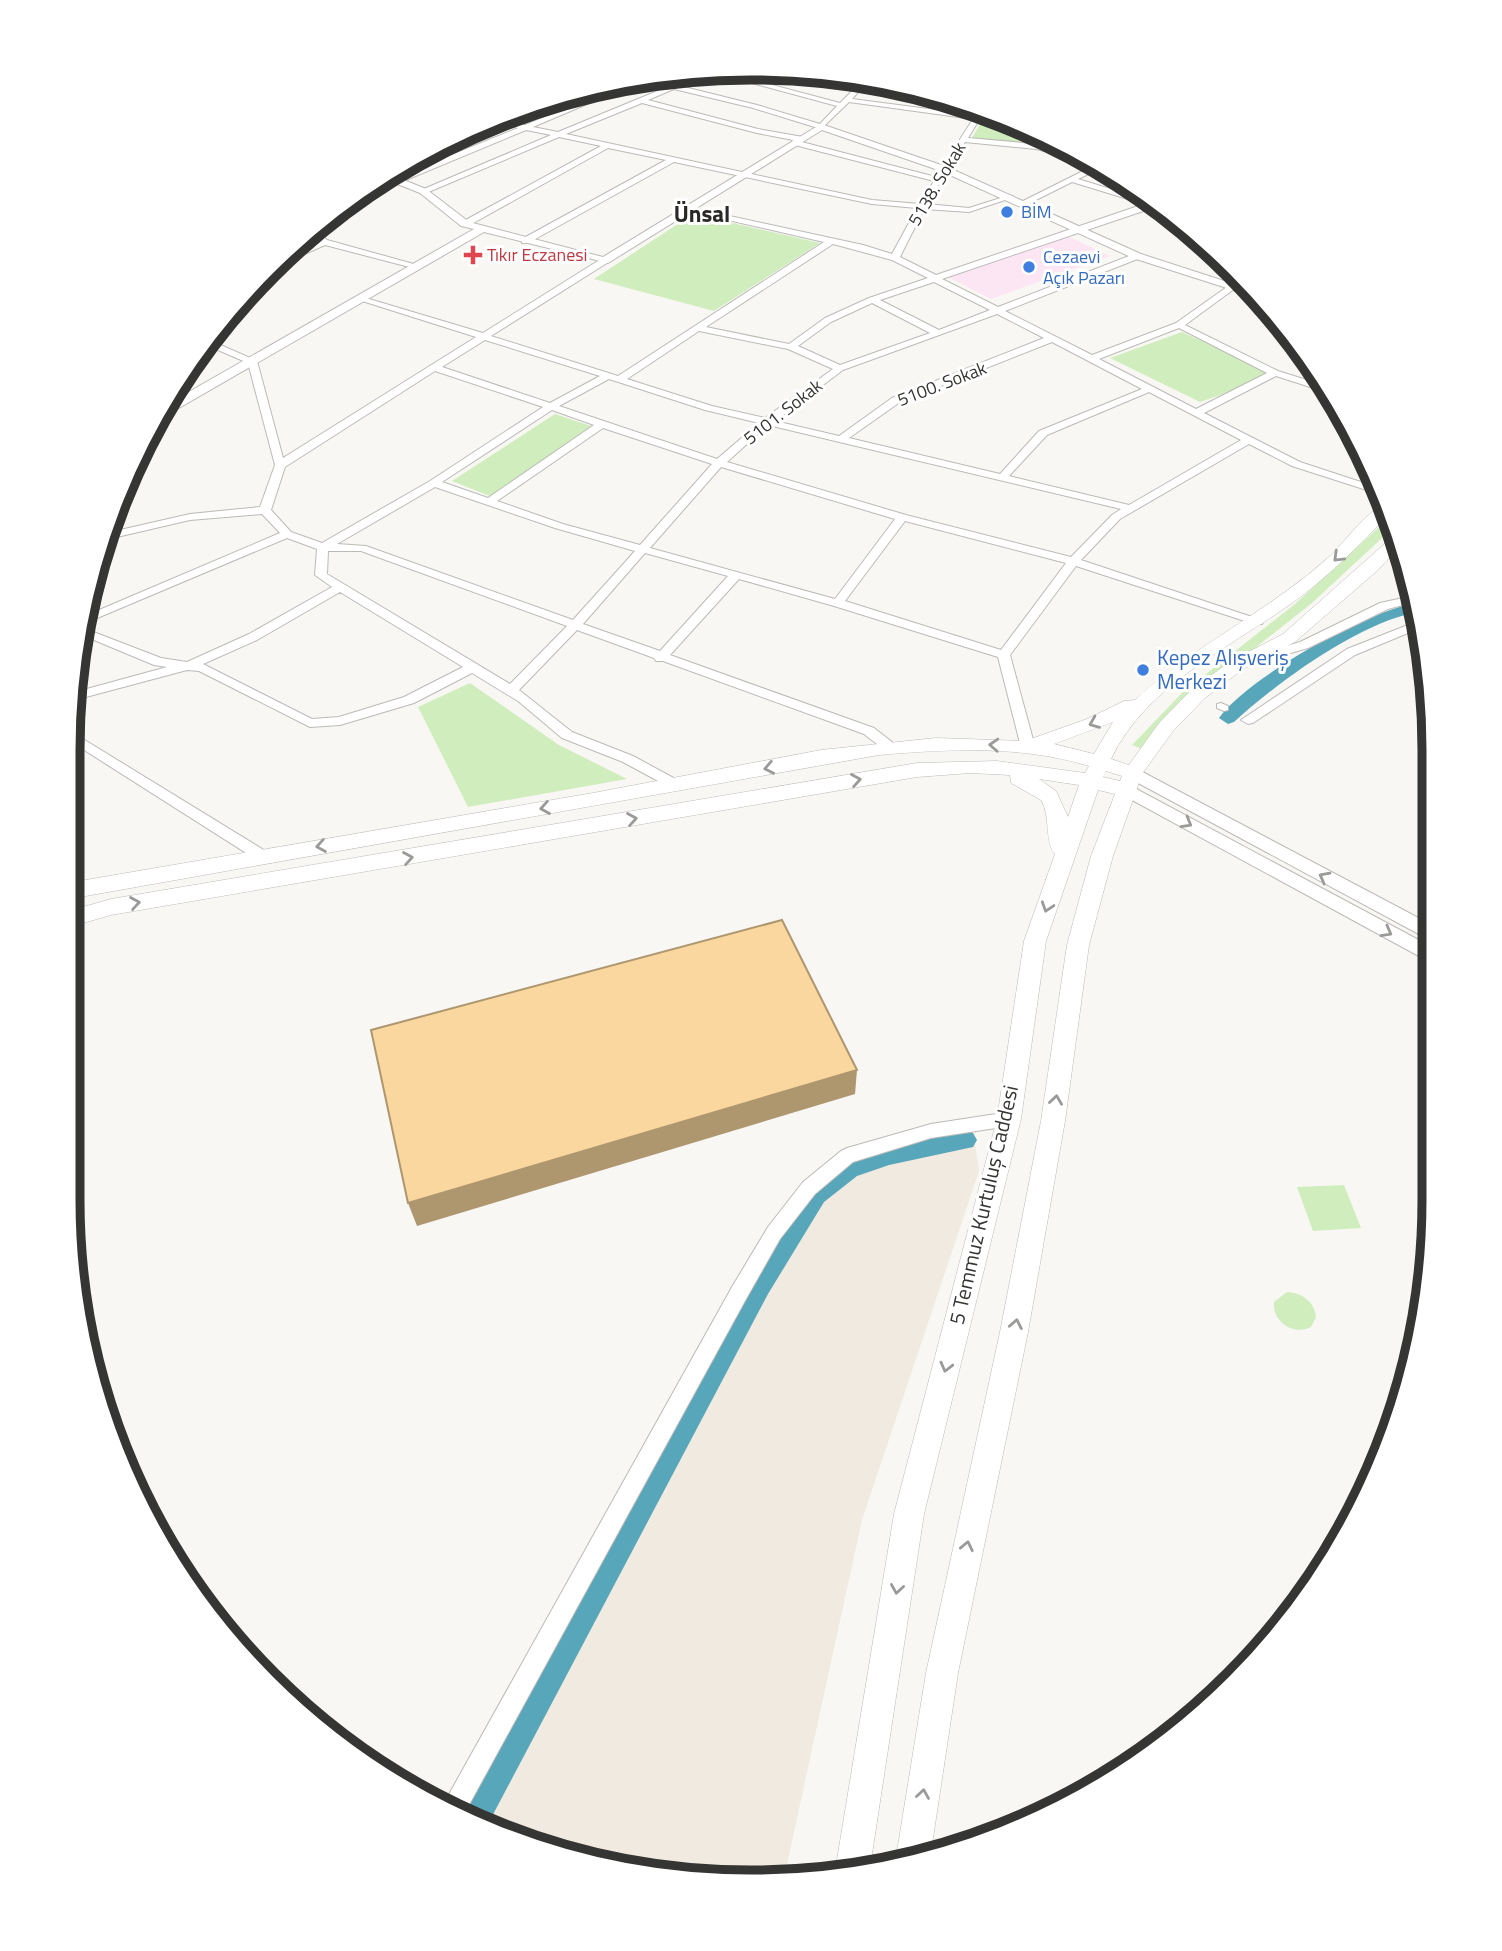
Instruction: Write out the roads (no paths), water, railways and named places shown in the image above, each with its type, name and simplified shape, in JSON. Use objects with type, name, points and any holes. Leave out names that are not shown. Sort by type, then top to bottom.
[{"type":"main road","name":"5 Temmuz Kurtuluş Caddesi","points":[[853,1863],[908,1514],[1009,1119],[1035,941],[1062,858],[1096,771],[1116,730],[1155,692],[1194,661],[1258,621],[1334,561],[1379,516]]},
{"type":"main road","points":[[914,1851],[942,1673],[1014,1332],[1053,1121],[1078,945],[1102,856],[1130,781],[1166,727],[1198,694],[1237,665],[1289,638],[1391,553]]},
{"type":"main road","points":[[1028,747],[1094,723],[1155,692]]},
{"type":"main road","points":[[80,889],[676,785],[887,745],[956,743],[1028,747],[1130,781]]},
{"type":"main road","points":[[80,916],[111,907],[917,770],[981,766],[1096,771]]},
{"type":"main road","points":[[981,766],[1044,789],[1060,818],[1062,858]]},
{"type":"street","points":[[749,80],[845,103],[958,113]]},
{"type":"street","points":[[820,84],[841,86]]},
{"type":"street","points":[[423,191],[553,134],[677,85]]},
{"type":"street","points":[[671,87],[755,106],[944,169],[1137,256],[1233,286]]},
{"type":"street","points":[[280,465],[741,174],[821,127],[857,89]]},
{"type":"street","points":[[409,184],[640,90]]},
{"type":"street","points":[[403,178],[591,100]]},
{"type":"street","points":[[640,100],[938,180]]},
{"type":"street","name":"5138. Sokak","points":[[895,258],[912,222],[924,207],[944,169],[976,120]]},
{"type":"street","points":[[511,125],[872,202],[969,210],[1010,197]]},
{"type":"street","points":[[963,140],[1048,150]]},
{"type":"street","points":[[465,224],[606,146]]},
{"type":"street","points":[[525,241],[671,160]]},
{"type":"street","points":[[1023,203],[1088,171]]},
{"type":"street","points":[[1071,179],[1130,197]]},
{"type":"street","points":[[399,180],[423,191],[465,224],[604,261]]},
{"type":"street","points":[[687,208],[831,240],[895,258],[931,279],[1093,358],[1296,464],[1367,488]]},
{"type":"street","points":[[791,347],[828,320],[872,300],[1077,228],[1144,208]]},
{"type":"street","points":[[178,403],[482,229]]},
{"type":"street","points":[[320,238],[324,242],[417,267]]},
{"type":"street","points":[[620,380],[655,354],[701,329],[831,240]]},
{"type":"street","points":[[304,252],[324,242]]},
{"type":"street","name":"5101. Sokak","points":[[511,691],[576,624],[639,549],[719,463],[766,422],[839,368],[1137,256]]},
{"type":"street","points":[[1093,358],[1179,325],[1233,286]]},
{"type":"street","points":[[362,298],[709,408],[1129,508]]},
{"type":"street","points":[[872,300],[938,333]]},
{"type":"street","points":[[1179,325],[1275,373],[1313,385]]},
{"type":"street","points":[[701,329],[791,347],[839,368]]},
{"type":"street","name":"5100. Sokak","points":[[840,440],[896,400],[1051,339]]},
{"type":"street","points":[[217,346],[253,360]]},
{"type":"street","points":[[253,360],[280,465],[265,510]]},
{"type":"street","points":[[435,368],[719,463],[902,517],[1074,561],[1258,621]]},
{"type":"street","points":[[1196,412],[1275,373]]},
{"type":"street","points":[[323,547],[434,482],[552,406],[606,377]]},
{"type":"street","points":[[1003,477],[1043,433],[1149,389]]},
{"type":"street","points":[[489,502],[603,424]]},
{"type":"street","points":[[1004,655],[1074,561],[1116,517],[1248,440]]},
{"type":"street","points":[[434,482],[639,549],[838,603],[1004,655]]},
{"type":"street","points":[[265,510],[287,534],[323,547],[362,548],[576,624],[660,658],[869,731],[887,745]]},
{"type":"street","points":[[116,535],[190,517],[265,510]]},
{"type":"street","points":[[838,603],[902,517]]},
{"type":"street","points":[[94,617],[287,534]]},
{"type":"street","points":[[323,547],[321,575],[511,691],[566,735],[628,759],[676,785]]},
{"type":"street","points":[[660,658],[734,576]]},
{"type":"street","points":[[83,693],[185,666],[253,637],[340,587]]},
{"type":"street","points":[[1237,665],[1304,645],[1384,606],[1405,601]]},
{"type":"street","points":[[1248,720],[1351,652],[1410,628]]},
{"type":"street","points":[[91,635],[158,662],[202,668],[310,723],[340,721],[409,699],[473,667]]},
{"type":"street","points":[[1004,655],[1028,747]]},
{"type":"street","points":[[80,742],[262,856]]},
{"type":"street","points":[[1130,781],[1422,929]]},
{"type":"street","points":[[1130,781],[1422,951]]},
{"type":"street","points":[[457,1802],[739,1293],[774,1233],[809,1188],[847,1156],[931,1131],[1009,1119]]},
{"type":"waterway","points":[[1228,718],[1290,669],[1341,639],[1407,610]]},
{"type":"waterway","points":[[477,1811],[759,1286],[816,1195],[849,1169],[889,1155],[965,1140]]},
{"type":"place","name":"BİM","points":[[1007,212]]},
{"type":"place","name":"Tıkır Eczanesi","points":[[473,255]]},
{"type":"place","name":"Cezaevi Açık Pazarı","points":[[1029,267]]},
{"type":"place","name":"Kepez Alışveriş Merkezi","points":[[1143,670]]},
{"type":"district","name":"Ünsal","points":[[702,214]]}]
